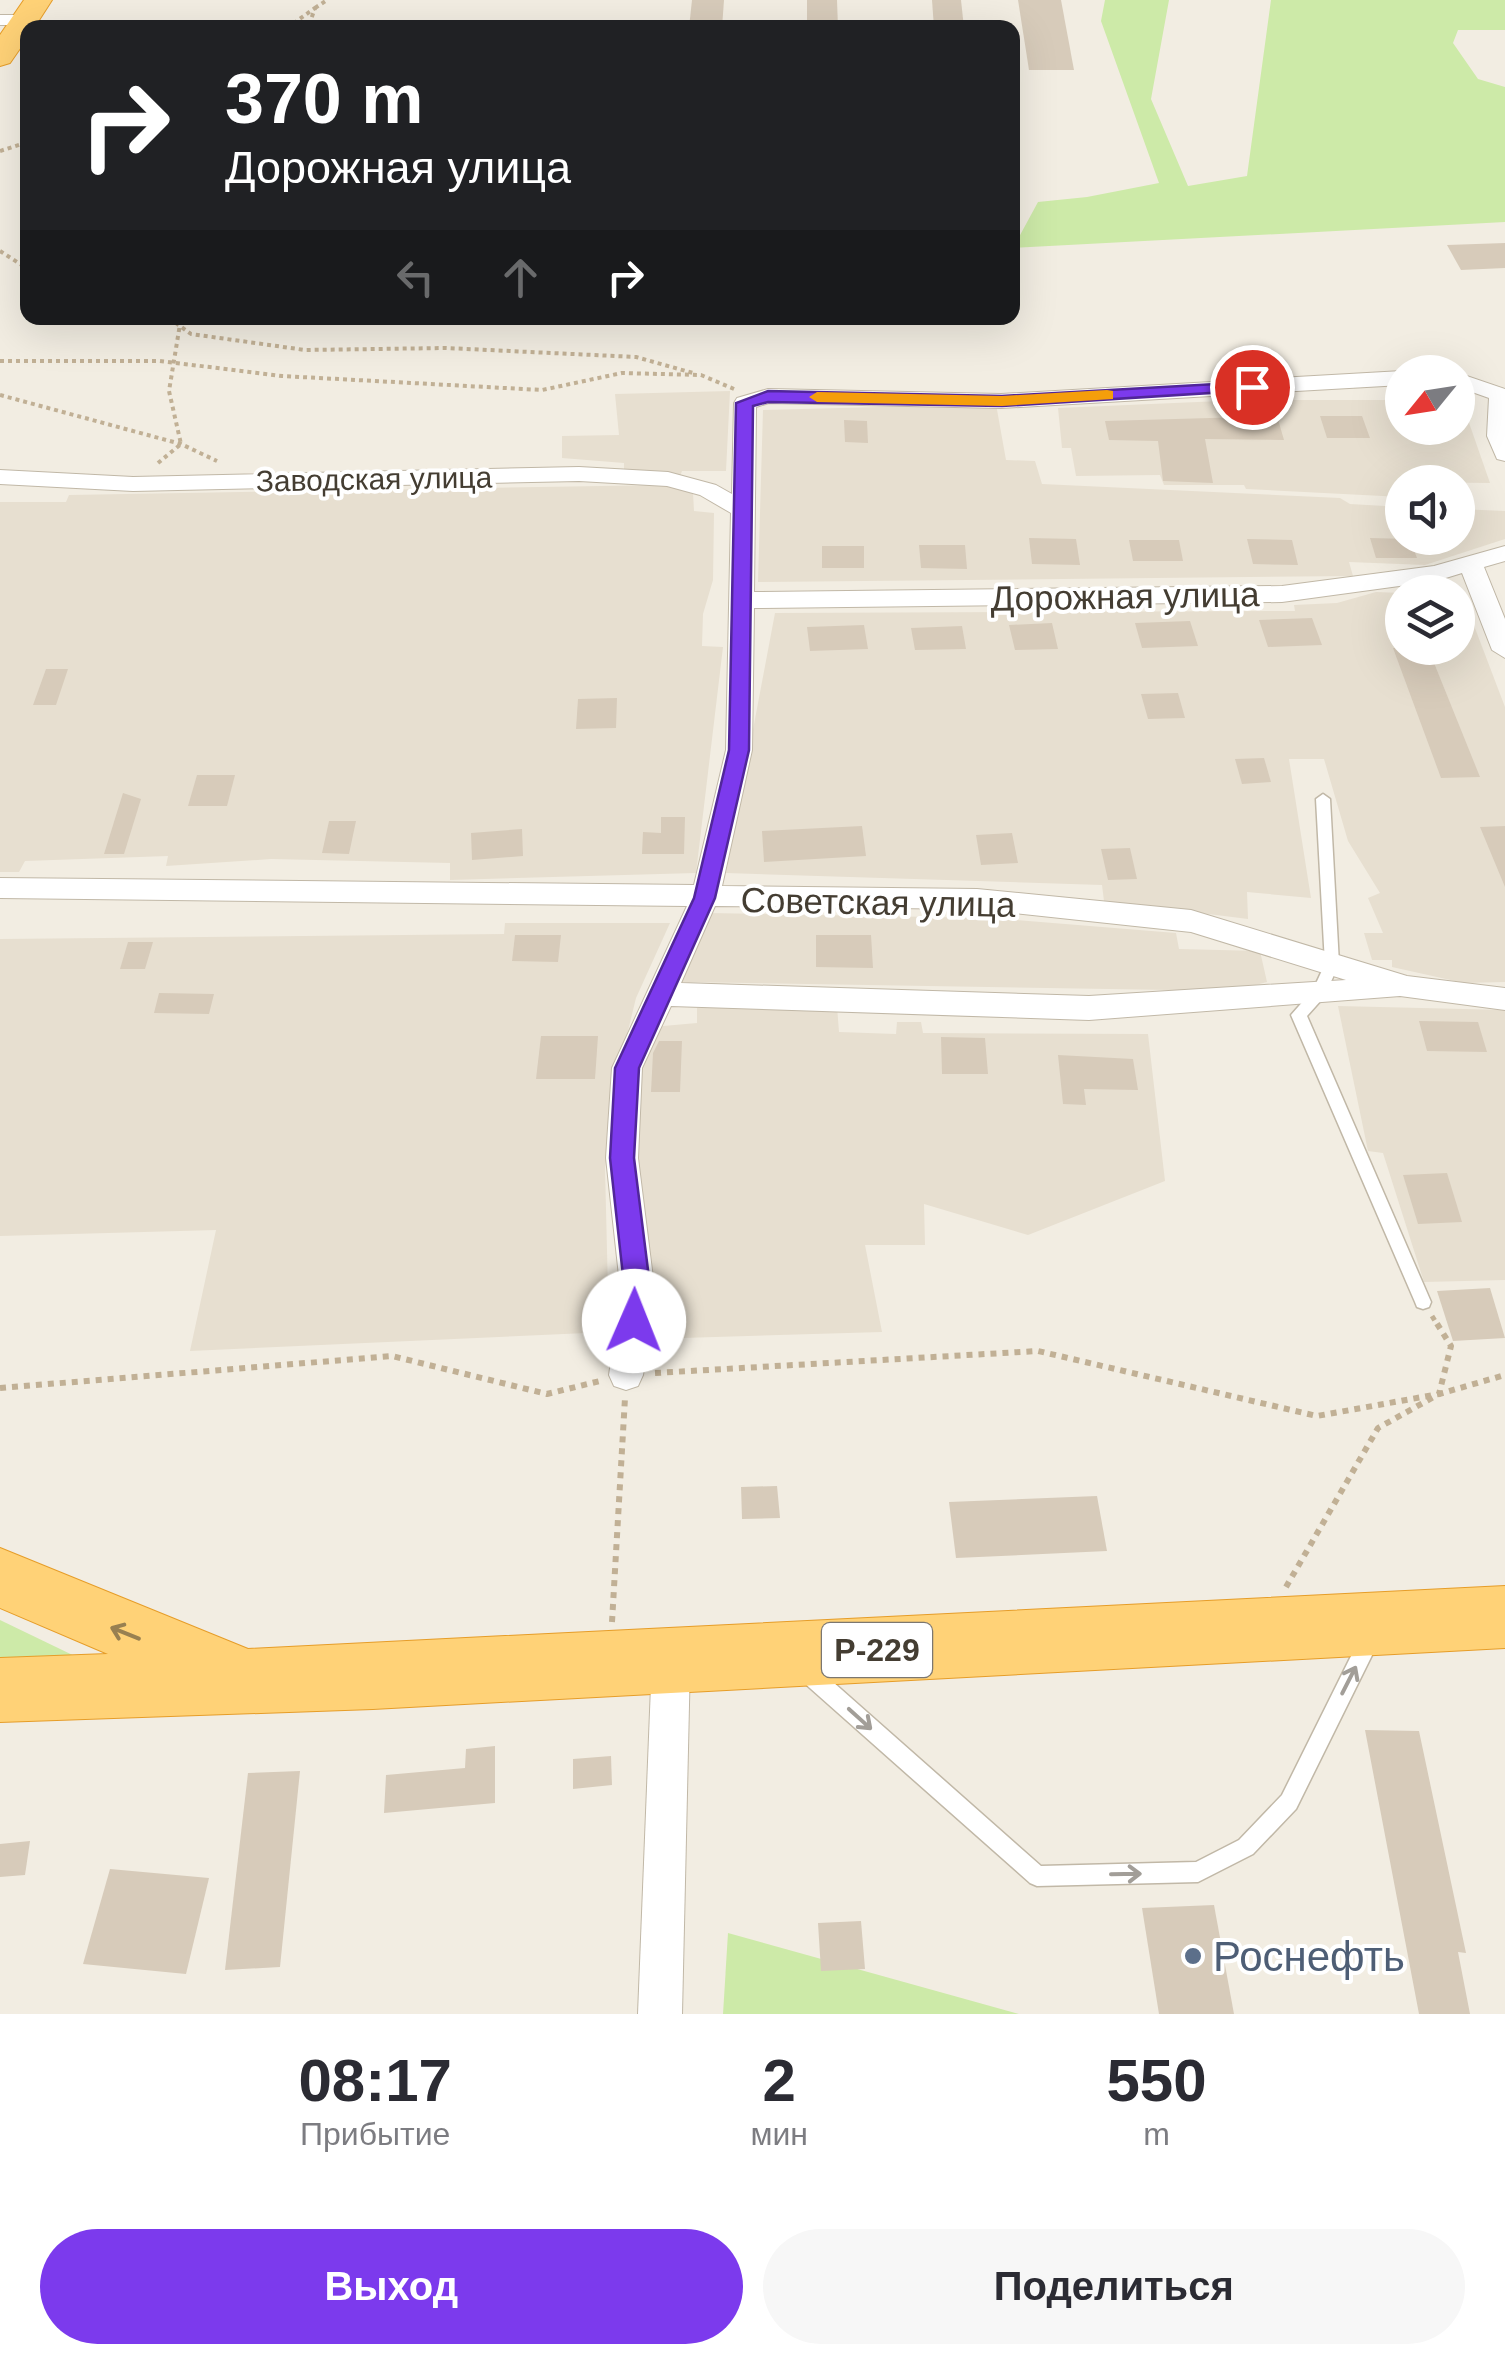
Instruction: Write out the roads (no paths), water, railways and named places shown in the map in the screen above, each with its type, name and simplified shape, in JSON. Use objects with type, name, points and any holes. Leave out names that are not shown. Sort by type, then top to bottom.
[{"type":"highway","points":[[0,57],[21,13]]},
{"type":"highway","name":"Р-229","points":[[0,1578],[248,1681]]},
{"type":"highway","name":"Р-229","points":[[0,1690],[672,1661],[1505,1617]]},
{"type":"street","points":[[626,1375],[638,1294],[622,1158],[627,1068],[704,898],[739,750],[745,403],[768,396],[1002,401],[1385,379]]},
{"type":"street","points":[[1475,385],[1502,392],[1498,436],[1505,454]]},
{"type":"street","name":"Заводская улица","points":[[0,477],[133,484],[614,476],[668,479],[708,490],[741,509]]},
{"type":"street","name":"Дорожная улица","points":[[740,600],[1282,594],[1436,572],[1505,553]]},
{"type":"street","points":[[1470,563],[1505,650]]},
{"type":"street","name":"Советская улица","points":[[0,888],[977,900],[1192,921],[1407,987],[1505,999]]},
{"type":"street","points":[[658,994],[1089,1008],[1407,987]]},
{"type":"street","points":[[660,2014],[672,1661]]},
{"type":"lane","points":[[1322,799],[1332,964],[1319,993],[1298,1016],[1422,1302]]},
{"type":"lane","points":[[787,1655],[1037,1876],[1198,1872],[1246,1847],[1288,1802],[1378,1623]]},
{"type":"place","name":"Роснефть","points":[[1193,1956]]}]
